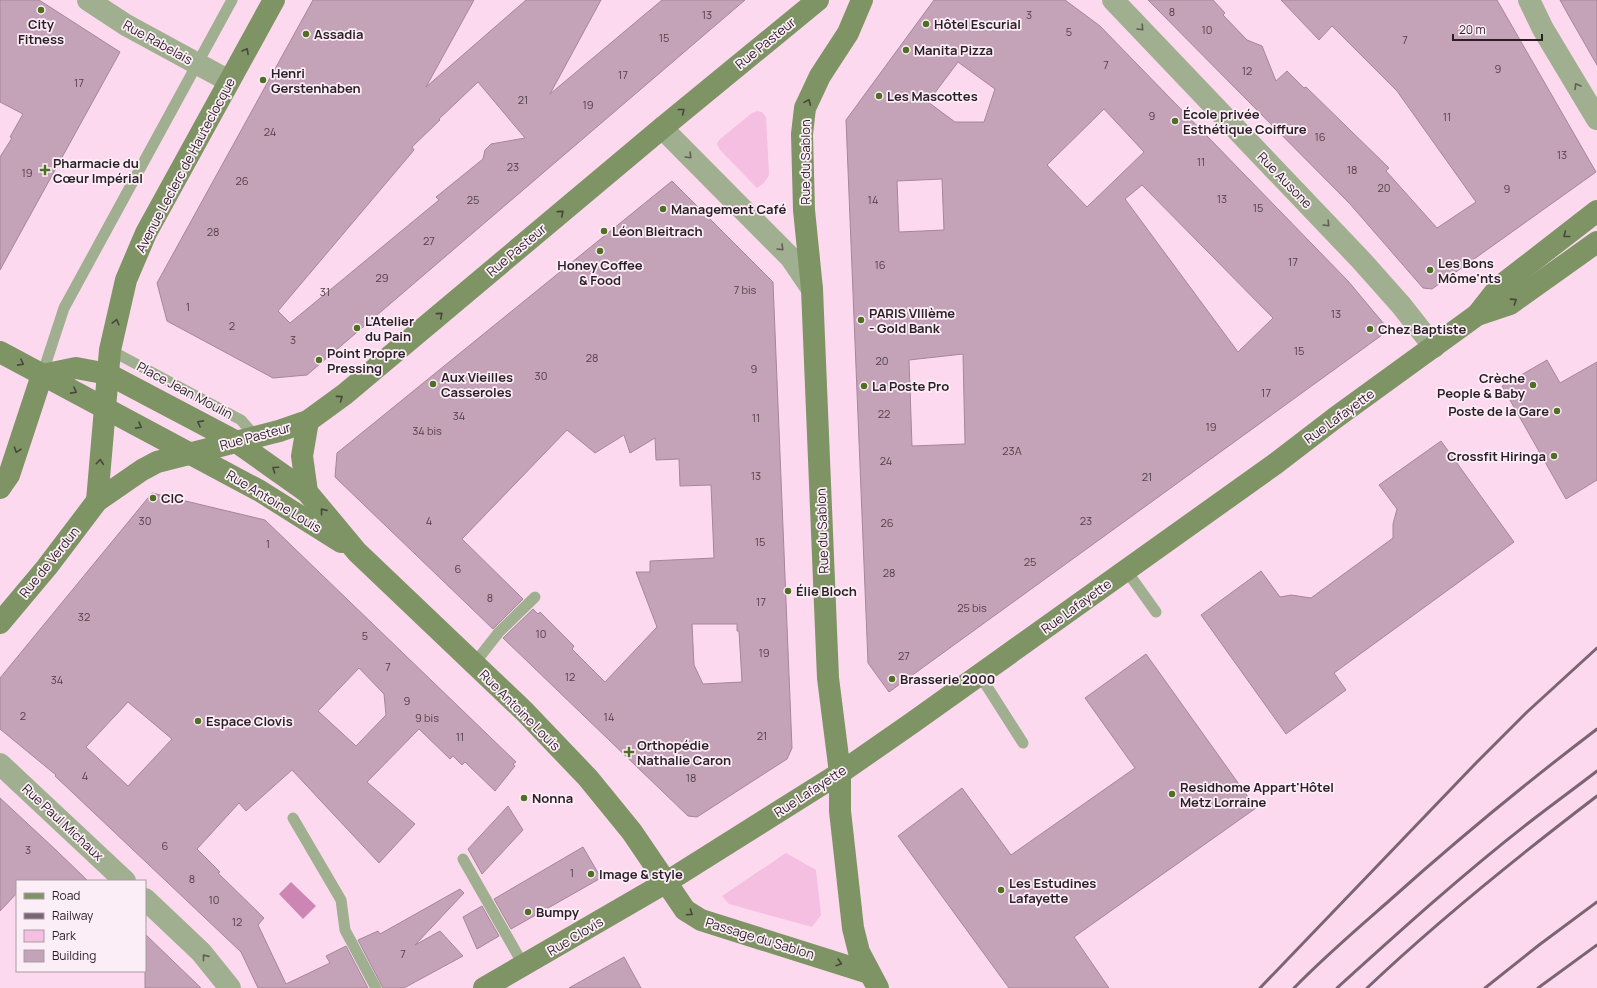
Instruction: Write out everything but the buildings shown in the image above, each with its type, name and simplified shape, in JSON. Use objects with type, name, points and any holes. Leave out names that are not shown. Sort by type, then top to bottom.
[{"type":"main road","name":"Avenue Leclerc de Hauteclocque","points":[[105,408],[110,350],[126,280],[146,233],[274,0]]},
{"type":"main road","name":"Rue Pasteur","points":[[190,453],[308,421],[345,394],[662,128],[818,0]]},
{"type":"main road","name":"Rue du Sablon","points":[[840,772],[828,678],[812,289],[804,210],[802,134],[806,108],[820,76],[848,33],[862,0]]},
{"type":"main road","name":"Rue Lafayette","points":[[665,883],[840,772],[1275,464],[1477,315],[1499,286],[1597,211]]},
{"type":"main road","name":"Rue Lafayette","points":[[1477,315],[1510,304],[1597,242]]},
{"type":"main road","points":[[0,352],[190,453]]},
{"type":"main road","points":[[42,375],[76,368],[108,374],[245,439],[307,492]]},
{"type":"main road","points":[[0,488],[9,475],[42,375]]},
{"type":"main road","points":[[97,501],[105,408]]},
{"type":"main road","name":"Rue Antoine Louis","points":[[308,421],[302,456],[307,492],[357,552],[525,712],[588,778],[632,832],[665,883]]},
{"type":"main road","name":"Rue Antoine Louis","points":[[190,453],[260,491],[357,552]]},
{"type":"main road","name":"Rue de Verdun","points":[[0,622],[47,567],[97,501],[142,470],[157,462],[190,453]]},
{"type":"main road","name":"Passage du Sablon","points":[[840,772],[840,811],[854,928],[859,952],[874,980]]},
{"type":"main road","name":"Passage du Sablon","points":[[665,883],[685,910],[701,920],[874,980]]},
{"type":"main road","name":"Rue Clovis","points":[[484,988],[665,883]]},
{"type":"street","name":"Rue Rabelais","points":[[88,0],[126,25],[229,81]]},
{"type":"street","name":"Rue Ausone","points":[[1114,0],[1360,258],[1434,347]]},
{"type":"street","points":[[1529,0],[1543,29],[1597,119]]},
{"type":"street","points":[[662,128],[791,258],[812,289]]},
{"type":"street","name":"Rue Paul Michaux","points":[[0,764],[124,880]]},
{"type":"street","points":[[146,901],[201,952],[230,988]]},
{"type":"lane","points":[[42,375],[64,308],[232,0]]},
{"type":"lane","name":"Place Jean Moulin","points":[[110,350],[241,420],[245,439]]},
{"type":"lane","points":[[1126,570],[1156,612]]},
{"type":"lane","points":[[474,664],[499,632],[535,597]]},
{"type":"lane","points":[[979,674],[1023,743]]},
{"type":"lane","points":[[293,818],[341,900],[345,930],[376,988]]},
{"type":"lane","points":[[463,859],[524,966]]},
{"type":"green space","points":[[757,111],[762,112],[766,117],[769,175],[764,183],[757,188],[720,150],[717,144],[719,140],[752,113]]},
{"type":"green space","points":[[786,853],[816,870],[821,915],[812,927],[729,904],[722,896]]},
{"type":"shaded area","points":[[291,882],[316,906],[303,919],[279,894]]},
{"type":"railway","points":[[1260,988],[1476,763],[1527,712],[1597,648]]},
{"type":"railway","points":[[1294,988],[1341,943],[1466,834],[1597,729]]},
{"type":"railway","points":[[1337,988],[1481,861],[1597,771]]},
{"type":"railway","points":[[1367,988],[1422,937],[1479,889],[1597,796]]},
{"type":"railway","points":[[1485,988],[1539,945],[1597,902]]},
{"type":"railway","points":[[1538,988],[1597,945]]},
{"type":"place","name":"City Fitness","points":[[41,10]]},
{"type":"place","name":"Hôtel Escurial","points":[[926,24]]},
{"type":"place","name":"Assadia","points":[[306,34]]},
{"type":"place","name":"Manita Pizza","points":[[906,50]]},
{"type":"place","name":"Henri Gerstenhaben","points":[[263,80]]},
{"type":"place","name":"Les Mascottes","points":[[879,96]]},
{"type":"place","name":"École privée Esthétique Coiffure","points":[[1175,121]]},
{"type":"place","name":"Pharmacie du Cœur Impérial","points":[[45,170]]},
{"type":"place","name":"Management Café","points":[[663,209]]},
{"type":"place","name":"Léon Bleitrach","points":[[604,231]]},
{"type":"place","name":"Honey Coffee & Food","points":[[600,251]]},
{"type":"place","name":"Les Bons Môme'nts","points":[[1430,270]]},
{"type":"place","name":"PARIS VIIIème - Gold Bank","points":[[861,320]]},
{"type":"place","name":"L'Atelier du Pain","points":[[357,328]]},
{"type":"place","name":"Chez Baptiste","points":[[1370,329]]},
{"type":"place","name":"Point Propre Pressing","points":[[319,360]]},
{"type":"place","name":"Aux Vieilles Casseroles","points":[[433,384]]},
{"type":"place","name":"Crèche People & Baby","points":[[1533,385]]},
{"type":"place","name":"La Poste Pro","points":[[864,386]]},
{"type":"place","name":"Poste de la Gare","points":[[1557,411]]},
{"type":"place","name":"Crossfit Hiringa","points":[[1554,456]]},
{"type":"place","name":"CIC","points":[[153,498]]},
{"type":"place","name":"Élie Bloch","points":[[788,591]]},
{"type":"place","name":"Brasserie 2000","points":[[892,679]]},
{"type":"place","name":"Espace Clovis","points":[[198,721]]},
{"type":"place","name":"Orthopédie Nathalie Caron","points":[[629,752]]},
{"type":"place","name":"Residhome Appart'Hôtel Metz Lorraine","points":[[1172,794]]},
{"type":"place","name":"Nonna","points":[[524,798]]},
{"type":"place","name":"Image & style","points":[[591,874]]},
{"type":"place","name":"Les Estudines Lafayette","points":[[1001,890]]},
{"type":"place","name":"Bumpy","points":[[528,912]]}]
